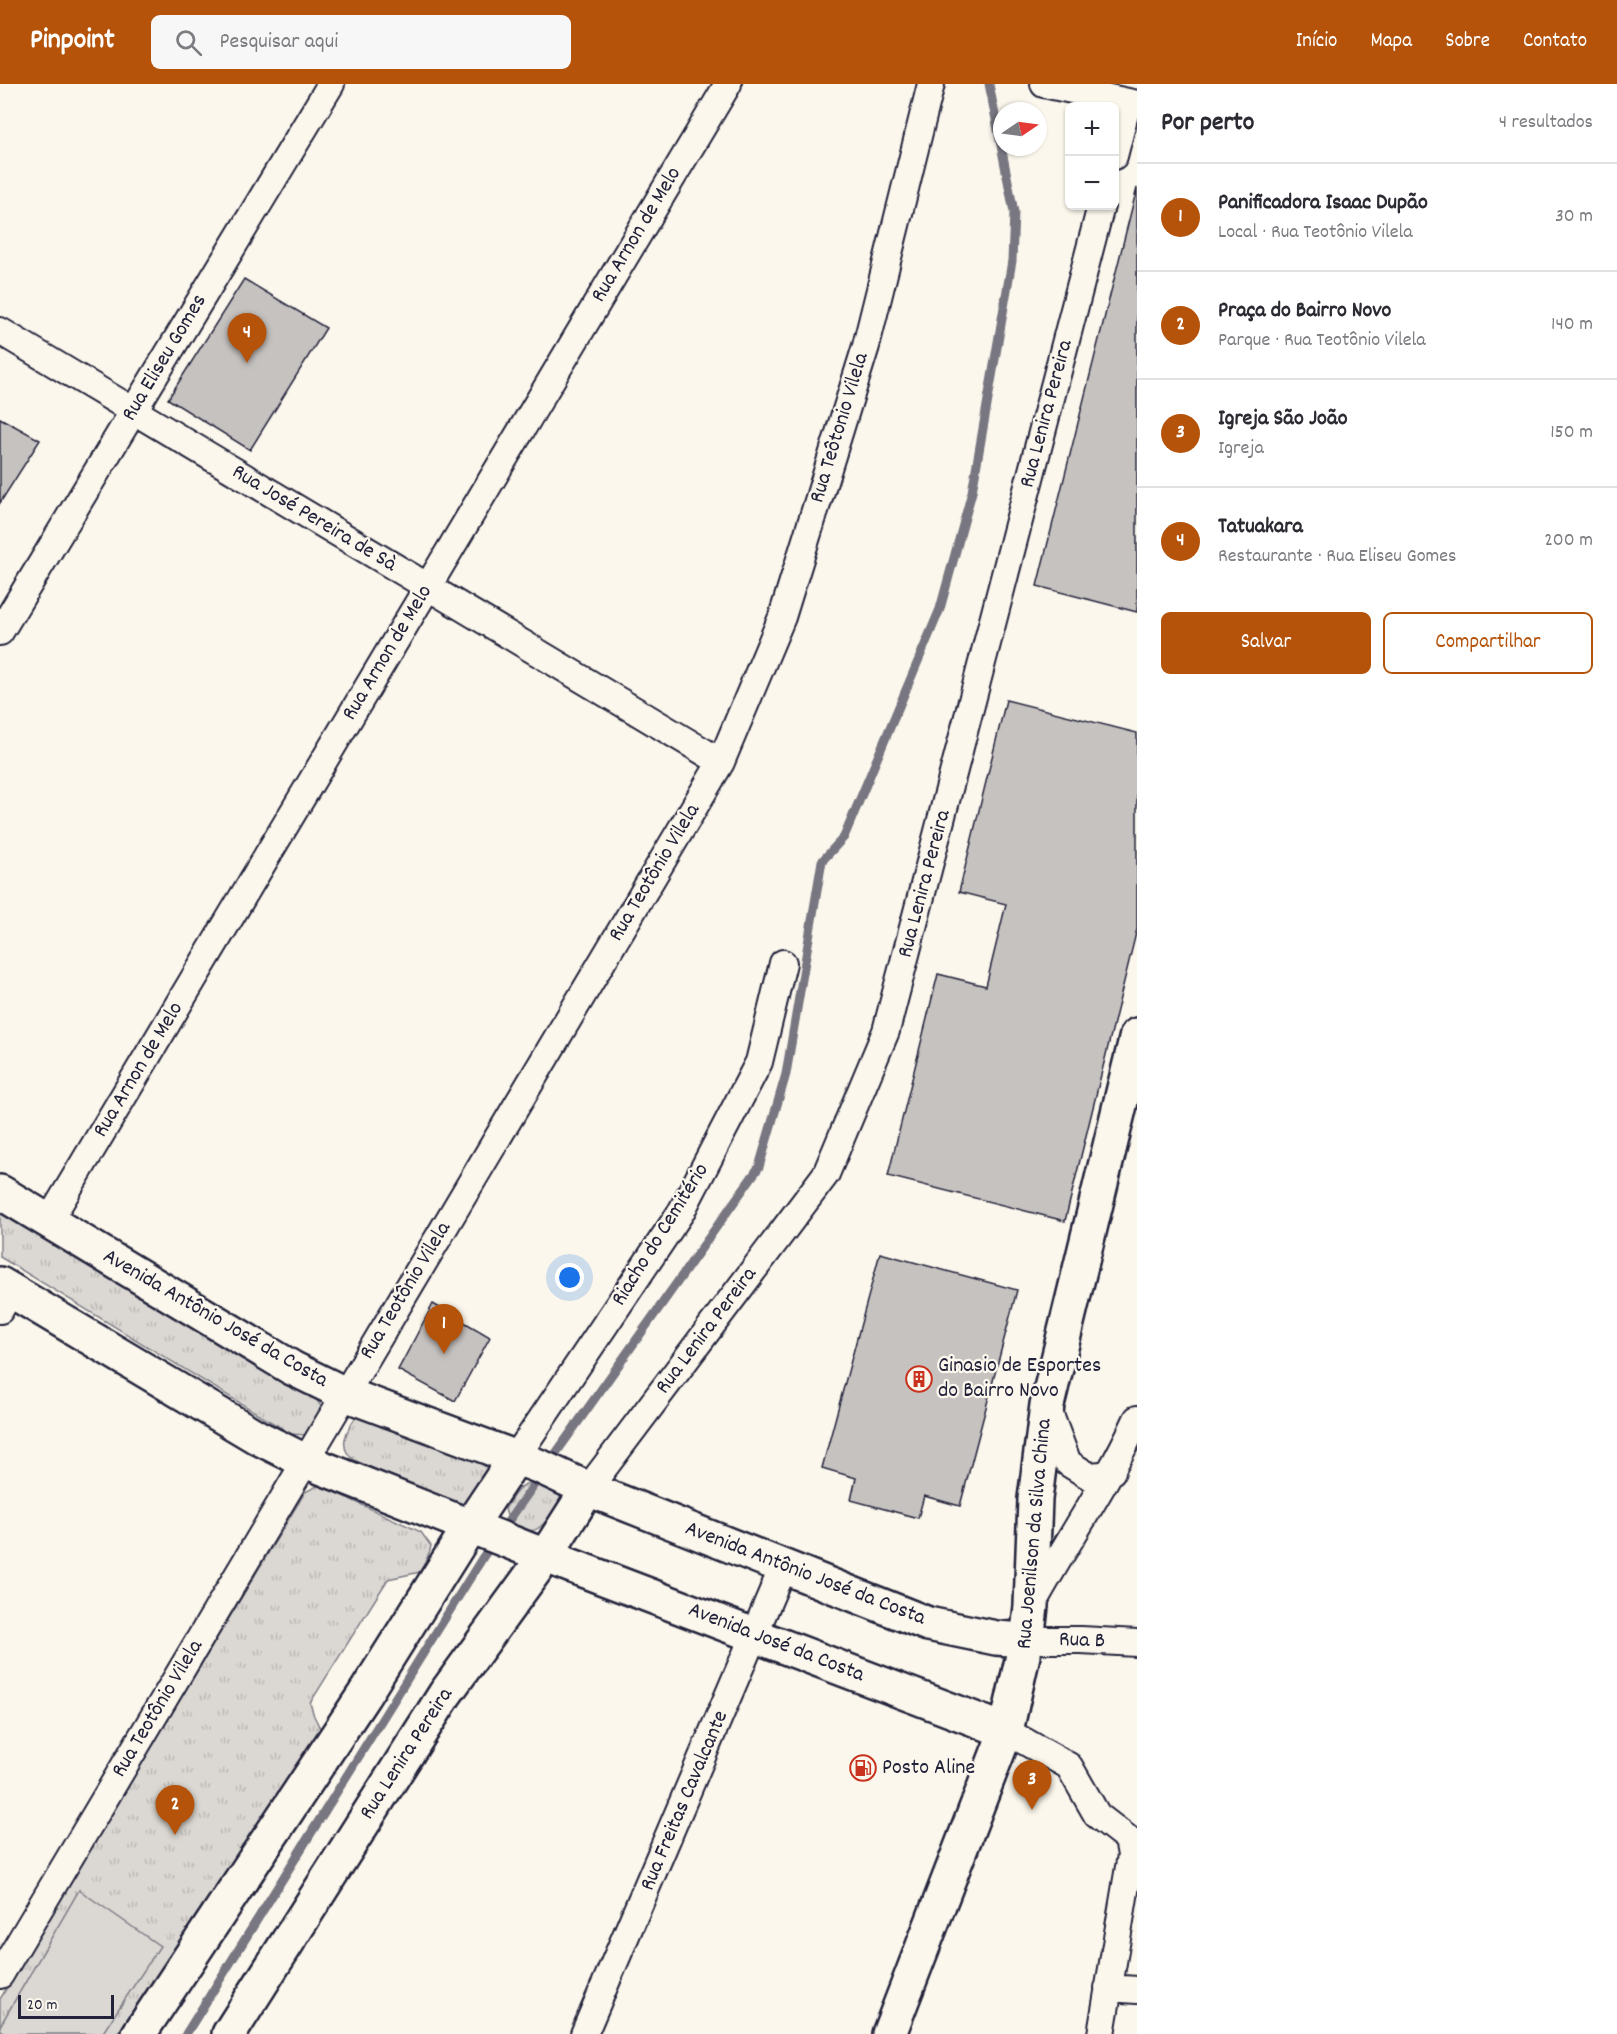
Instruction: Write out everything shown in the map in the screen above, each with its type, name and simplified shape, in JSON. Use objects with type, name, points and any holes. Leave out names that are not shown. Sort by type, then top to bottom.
[{"type":"main road","name":"Rua Joenilson da Silva China","points":[[889,2034],[1006,1731],[1031,1606],[1035,1499],[1047,1406],[1125,1135],[1137,1035]]},
{"type":"main road","name":"Avenida Antônio José da Costa","points":[[0,1191],[292,1368],[345,1394],[529,1462],[580,1485],[928,1624],[996,1638],[1026,1640]]},
{"type":"main road","points":[[4,1295],[304,1461],[538,1552]]},
{"type":"main road","points":[[139,2034],[363,1695],[529,1462]]},
{"type":"main road","name":"Rua Lenira Pereira","points":[[232,2031],[580,1485]]},
{"type":"main road","name":"Avenida José da Costa","points":[[538,1552],[1006,1731]]},
{"type":"street","name":"Rua Eliseu Gomes","points":[[0,632],[331,84]]},
{"type":"street","name":"Rua Arnon de Melo","points":[[49,1221],[728,84]]},
{"type":"street","name":"Rua Teôtonio Vilela","points":[[721,762],[782,617],[859,369],[931,84]]},
{"type":"street","points":[[1044,84],[1133,103],[1119,142]]},
{"type":"street","name":"Rua Lenira Pereira","points":[[580,1485],[826,1174],[886,1031],[1100,210]]},
{"type":"street","name":"Rua José Pereira de Sà","points":[[0,331],[721,762]]},
{"type":"street","name":"Rua Teotônio Vilela","points":[[0,1975],[721,762]]},
{"type":"street","name":"Riacho do Cemitério","points":[[529,1462],[681,1212],[759,1062],[783,963]]},
{"type":"street","points":[[1047,1406],[1068,1463],[1089,1476],[1112,1471]]},
{"type":"street","points":[[1031,1606],[1112,1471],[1137,1419]]},
{"type":"street","name":"Rua Freitas Cavalcante","points":[[584,2034],[783,1567]]},
{"type":"street","name":"Rua B","points":[[1026,1640],[1137,1643]]},
{"type":"street","points":[[1006,1731],[1070,1766],[1097,1815],[1128,1839],[1131,1855],[1101,2034]]},
{"type":"street","points":[[1108,1988],[1137,1990]]},
{"type":"green space","points":[[0,1210],[316,1399],[323,1409],[307,1435],[291,1434],[0,1257]]},
{"type":"green space","points":[[358,1414],[478,1461],[488,1469],[489,1480],[466,1508],[356,1461],[346,1451],[345,1439]]},
{"type":"green space","points":[[530,1482],[551,1487],[561,1498],[560,1503],[544,1524],[530,1531],[514,1524],[505,1509],[518,1490]]},
{"type":"green space","points":[[319,1485],[421,1532],[431,1546],[420,1572],[388,1579],[310,1703],[322,1732],[117,2034],[0,2034],[0,1999],[305,1492]]},
{"type":"green space","points":[[79,1890],[160,1946],[102,2034],[6,2034],[0,2030],[0,2026]]},
{"type":"building","points":[[1137,188],[1137,612],[1037,586]]},
{"type":"building","points":[[244,279],[326,328],[250,450],[168,399]]},
{"type":"building","points":[[0,418],[40,440],[0,503]]},
{"type":"building","points":[[1006,700],[1137,733],[1137,929],[1065,1221],[888,1176],[938,974],[986,986],[1006,904],[959,892]]},
{"type":"building","name":"Ginasio de Esportes do Bairro Novo","points":[[880,1253],[1017,1290],[960,1506],[924,1496],[918,1518],[851,1500],[856,1478],[822,1468]]},
{"type":"building","points":[[433,1304],[490,1337],[455,1401],[398,1370]]},
{"type":"waterway","points":[[549,1463],[759,1167],[786,1074],[822,861],[844,837],[940,609],[972,492],[1012,261],[1014,212],[989,84]]},
{"type":"waterway","points":[[186,2034],[483,1557],[541,1475]]},
{"type":"place","name":"Tatuakara","points":[[247,363]]},
{"type":"place","name":"Panificadora Isaac Dupão","points":[[444,1354]]},
{"type":"place","name":"Ginasio de Esportes do Bairro Novo","points":[[919,1379]]},
{"type":"place","name":"Posto Aline","points":[[863,1768]]},
{"type":"place","name":"Igreja São João","points":[[1032,1810]]},
{"type":"place","name":"Praça do Bairro Novo","points":[[175,1835]]}]
